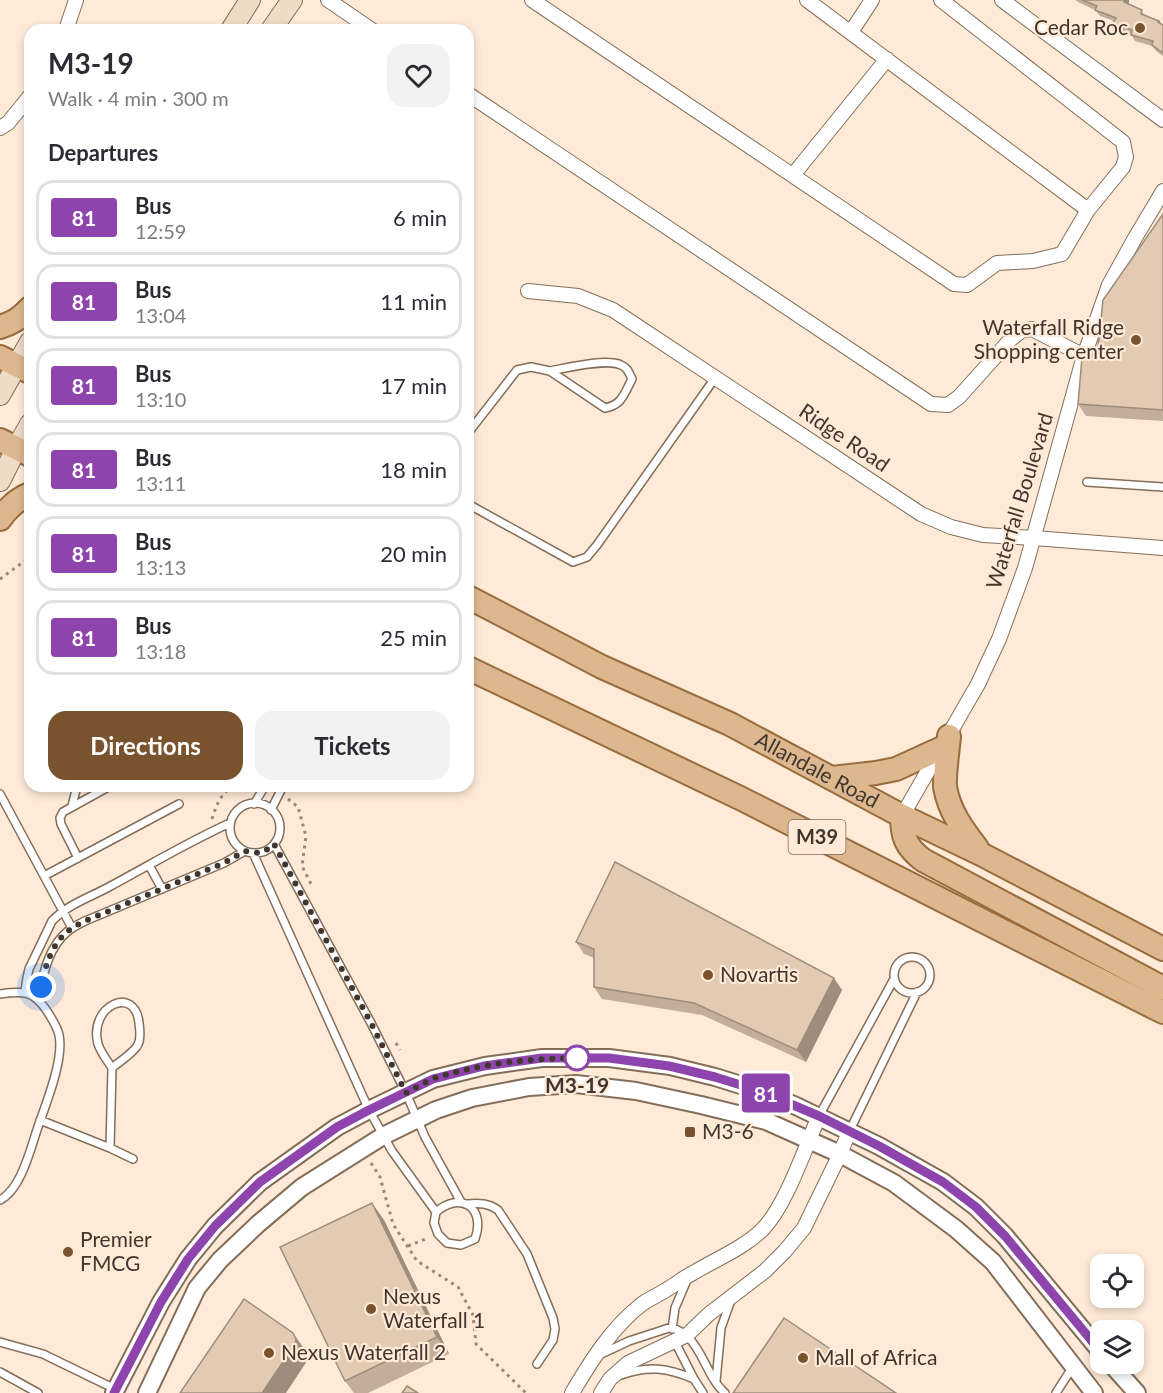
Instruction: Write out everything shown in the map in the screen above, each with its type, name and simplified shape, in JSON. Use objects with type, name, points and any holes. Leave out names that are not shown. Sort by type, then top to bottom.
[{"type":"main road","points":[[235,24],[250,0]]},
{"type":"main road","points":[[275,24],[292,0]]},
{"type":"main road","points":[[0,327],[11,324],[24,315]]},
{"type":"main road","points":[[0,395],[24,352]]},
{"type":"main road","points":[[0,481],[24,434]]},
{"type":"main road","points":[[0,519],[10,506],[24,496]]},
{"type":"main road","name":"Allandale Road","points":[[474,600],[602,667],[730,724],[902,816],[981,854],[1163,949]]},
{"type":"main road","name":"M39","points":[[474,671],[740,798],[1163,1012]]},
{"type":"main road","points":[[832,778],[896,770],[946,742]]},
{"type":"main road","points":[[946,742],[945,786],[951,808],[959,825],[981,854]]},
{"type":"main road","points":[[902,816],[902,830],[908,846],[923,860],[1163,988]]},
{"type":"street","points":[[68,24],[76,0]]},
{"type":"street","points":[[328,0],[363,24]]},
{"type":"street","points":[[532,0],[954,284],[967,285],[997,263],[1033,261],[1062,254],[1088,210],[1123,167],[1126,157],[1123,142],[942,0]]},
{"type":"street","points":[[807,0],[1088,210]]},
{"type":"street","points":[[851,32],[872,0]]},
{"type":"street","points":[[1002,0],[1163,120]]},
{"type":"street","points":[[794,175],[887,59]]},
{"type":"street","points":[[474,98],[931,404],[948,405],[959,397],[1011,339],[1021,331],[1032,329],[1084,356]]},
{"type":"street","points":[[0,128],[8,123],[24,103]]},
{"type":"street","name":"Waterfall Boulevard","points":[[902,816],[978,684],[999,639],[1025,568],[1084,356],[1109,285],[1163,191]]},
{"type":"street","name":"Ridge Road","points":[[528,291],[578,296],[613,310],[921,514],[951,527],[983,535],[1163,548]]},
{"type":"street","points":[[118,1392],[161,1302],[188,1259],[215,1226],[260,1182],[337,1127],[433,1079],[484,1066],[542,1058],[609,1058],[669,1066],[715,1077],[760,1091],[819,1116],[879,1146],[943,1182],[976,1207],[1005,1236],[1090,1339]]},
{"type":"street","points":[[147,1393],[197,1288],[220,1260],[302,1187],[383,1136],[436,1110],[472,1098],[529,1087],[576,1084],[636,1090],[766,1121],[840,1154],[894,1182],[956,1229],[993,1262],[1094,1393]]},
{"type":"street","points":[[572,1393],[618,1325],[643,1303],[692,1273],[730,1254],[763,1230],[787,1192],[819,1116]]},
{"type":"street","points":[[601,1393],[610,1379],[628,1363],[709,1314],[765,1271],[785,1251],[804,1228],[849,1132]]},
{"type":"street","points":[[1120,1374],[1137,1393]]},
{"type":"lane","points":[[474,425],[517,370],[531,367],[550,371],[605,408],[620,402],[632,379],[628,369],[619,363],[587,363],[550,371]]},
{"type":"lane","points":[[474,507],[573,562],[587,557],[715,378]]},
{"type":"lane","points":[[1087,482],[1163,487]]},
{"type":"lane","points":[[72,806],[76,792]]},
{"type":"lane","points":[[78,858],[60,818],[63,812],[99,792]]},
{"type":"lane","points":[[254,804],[261,792]]},
{"type":"lane","points":[[271,810],[280,792]]},
{"type":"lane","points":[[0,795],[72,928]]},
{"type":"lane","points":[[44,876],[179,804]]},
{"type":"lane","points":[[38,999],[43,975],[55,945],[72,928],[249,852],[265,850],[274,844],[280,829],[278,821],[271,810],[261,804],[246,805],[234,815],[230,823],[233,840],[238,847],[249,852],[383,1136],[436,1212]]},
{"type":"lane","points":[[25,992],[30,969],[47,931],[52,921],[63,911],[207,833],[230,823]]},
{"type":"lane","points":[[274,844],[371,1023],[425,1137],[464,1203],[476,1213],[479,1228],[474,1239],[461,1245],[447,1243],[438,1234],[434,1223],[436,1212],[444,1204],[464,1203],[483,1203],[498,1210],[527,1254],[553,1318],[555,1329],[553,1340],[537,1364]]},
{"type":"lane","points":[[149,865],[162,889]]},
{"type":"lane","points":[[819,1116],[894,979],[899,962],[909,957],[920,958],[929,967],[930,980],[918,992],[849,1132]]},
{"type":"lane","points":[[894,979],[900,989],[905,992],[918,992]]},
{"type":"lane","points":[[0,994],[25,992],[38,999],[57,1027],[60,1036],[60,1047],[52,1083],[25,1165],[16,1185],[6,1197],[0,1200]]},
{"type":"lane","points":[[110,1148],[112,1068],[101,1051],[96,1030],[98,1019],[110,1006],[128,1003],[138,1016],[139,1038],[137,1046],[112,1068]]},
{"type":"lane","points":[[40,1120],[110,1148],[133,1160]]},
{"type":"lane","points":[[692,1273],[675,1308],[677,1334],[694,1379],[703,1393]]},
{"type":"lane","points":[[716,1381],[722,1328],[733,1295]]},
{"type":"lane","points":[[596,1356],[629,1341],[677,1334],[698,1348],[725,1393]]},
{"type":"lane","points":[[0,1342],[43,1354],[118,1392]]},
{"type":"lane","points":[[1056,1393],[1073,1366]]},
{"type":"lane","points":[[610,1379],[635,1370],[655,1368],[677,1372],[694,1379]]},
{"type":"lane","points":[[0,1372],[38,1393]]},
{"type":"path","points":[[0,579],[24,561]]},
{"type":"path","points":[[207,833],[216,807],[225,792]]},
{"type":"path","points":[[284,792],[298,807],[306,836],[302,866],[312,887]]},
{"type":"path","points":[[394,1040],[400,1050]]},
{"type":"path","points":[[370,1161],[380,1177],[393,1224],[417,1261],[458,1287],[473,1316],[476,1344],[526,1393]]},
{"type":"path","points":[[408,1246],[438,1234]]},
{"type":"building","name":"Cedar Roc","points":[[1082,0],[1125,0],[1124,2],[1142,10],[1141,14],[1159,21],[1163,25],[1163,53],[1152,45],[1153,41],[1131,35],[1132,30],[1113,23],[1116,18],[1095,10],[1097,6]]},
{"type":"building","name":"Waterfall Ridge Shopping center","points":[[1163,214],[1163,410],[1078,404],[1082,357],[1097,356],[1103,300]]},
{"type":"building","name":"Novartis","points":[[615,862],[834,978],[797,1050],[694,1003],[594,987],[594,949],[576,942]]},
{"type":"building","name":"Nexus Waterfall 1","points":[[372,1203],[437,1337],[345,1381],[280,1247]]},
{"type":"building","name":"Nexus Waterfall 2","points":[[244,1299],[293,1333],[296,1339],[295,1344],[262,1393],[180,1393]]},
{"type":"building","name":"Mall of Africa","points":[[784,1318],[896,1393],[733,1393]]},
{"type":"building","points":[[407,1386],[418,1393],[402,1393]]},
{"type":"bus line","name":"81","points":[[114,1393],[161,1302],[188,1259],[215,1226],[260,1182],[337,1127],[433,1079],[484,1066],[542,1058],[609,1058],[669,1066],[715,1077],[760,1091],[819,1116],[879,1146],[943,1182],[976,1207],[1005,1236],[1090,1339]]},
{"type":"place","name":"Cedar Roc","points":[[1140,28]]},
{"type":"place","name":"Waterfall Ridge Shopping center","points":[[1136,340]]},
{"type":"place","name":"Novartis","points":[[708,975]]},
{"type":"place","name":"M3-19","points":[[577,1058]]},
{"type":"place","name":"M3-6","points":[[690,1132]]},
{"type":"place","name":"Premier FMCG","points":[[68,1252]]},
{"type":"place","name":"Nexus Waterfall 1","points":[[371,1309]]},
{"type":"place","name":"Nexus Waterfall 2","points":[[269,1353]]},
{"type":"place","name":"Mall of Africa","points":[[803,1358]]},
{"type":"route","points":[[41,987],[43,975],[55,945],[72,928],[200,874],[245,851],[259,853],[274,844],[371,1023],[406,1093],[433,1079],[484,1066],[542,1058],[587,1058],[577,1058]]}]
